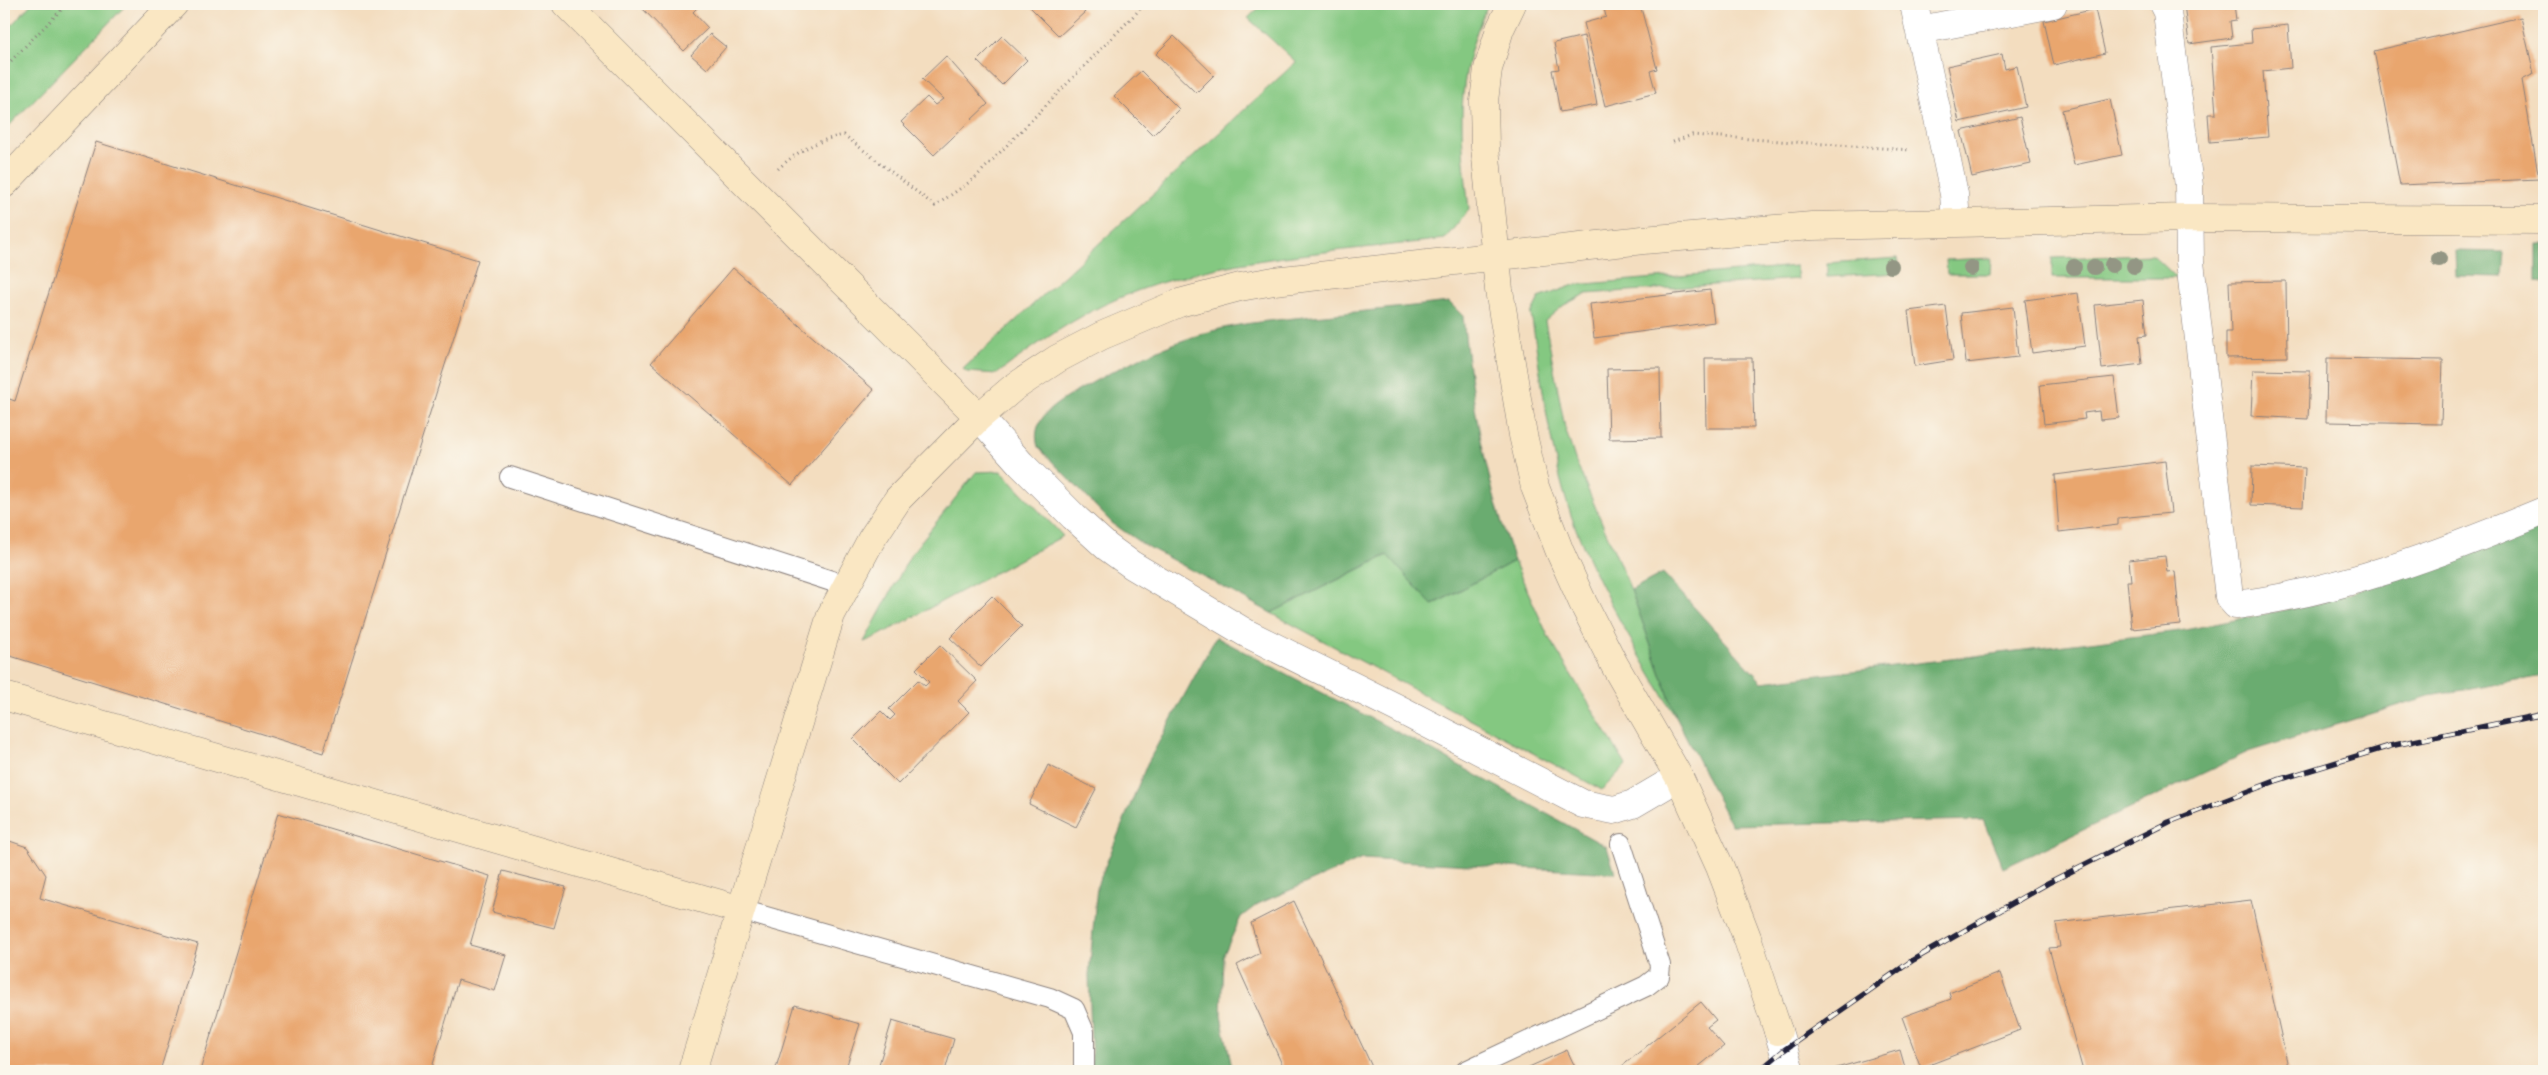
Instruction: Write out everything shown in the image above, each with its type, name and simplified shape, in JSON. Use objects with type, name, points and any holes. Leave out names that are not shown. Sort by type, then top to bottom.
[{"type":"street","points":[[4,184],[174,4]]},
{"type":"street","points":[[566,4],[978,418],[1020,464],[1107,547],[1132,565],[1246,633],[1395,706],[1583,804],[1614,810],[1633,804],[1679,777]]},
{"type":"street","points":[[1512,4],[1500,29],[1490,61],[1484,101],[1485,147],[1494,257],[1523,435],[1535,487],[1560,552],[1583,603],[1614,664],[1679,777],[1720,867],[1748,940],[1790,1071]]},
{"type":"street","points":[[1914,4],[1954,194],[1956,222]]},
{"type":"street","points":[[1920,30],[2054,4]]},
{"type":"street","points":[[2163,4],[2167,12],[2184,148],[2190,262],[2229,597],[2236,605],[2335,586],[2458,546],[2544,511]]},
{"type":"street","points":[[692,1071],[831,615],[871,540],[898,499],[978,418],[1013,388],[1100,336],[1179,303],[1274,281],[1750,230],[1812,226],[1956,222],[2189,218],[2544,220]]},
{"type":"street","points":[[4,696],[741,910]]},
{"type":"lane","points":[[510,477],[847,586]]},
{"type":"lane","points":[[1466,1071],[1646,986],[1659,976],[1660,965],[1621,844]]},
{"type":"lane","points":[[741,910],[1050,998],[1074,1009],[1084,1032],[1084,1071]]},
{"type":"path","points":[[4,68],[67,4]]},
{"type":"path","points":[[754,192],[790,158],[827,138],[844,135],[935,206],[974,179],[1145,4]]},
{"type":"path","points":[[1673,142],[1692,135],[1925,151],[1944,147]]},
{"type":"green space","points":[[31,4],[127,4],[4,131],[4,33]]},
{"type":"green space","points":[[1263,4],[1488,4],[1469,57],[1462,105],[1463,154],[1469,209],[1445,239],[1321,252],[1238,264],[1198,273],[1158,284],[1119,298],[1086,314],[1055,332],[997,374],[967,372],[963,369],[1296,62],[1248,18]]},
{"type":"green space","points":[[2537,244],[2544,244],[2544,283],[2537,282]]},
{"type":"green space","points":[[2455,251],[2505,252],[2503,277],[2456,276]]},
{"type":"green space","points":[[2153,255],[2177,278],[2052,278],[2052,258]]},
{"type":"green space","points":[[1898,258],[1899,273],[1827,277],[1827,263]]},
{"type":"green space","points":[[1991,258],[1990,274],[1947,274],[1946,260]]},
{"type":"green space","points":[[1796,266],[1798,279],[1586,294],[1564,305],[1545,321],[1565,428],[1576,462],[1631,590],[1677,719],[1610,602],[1576,529],[1567,503],[1554,450],[1531,314],[1539,298],[1574,285]]},
{"type":"green space","points":[[1449,302],[1463,316],[1470,378],[1481,440],[1495,500],[1514,561],[1432,605],[1387,555],[1271,613],[1141,543],[1112,523],[1038,447],[1036,436],[1038,427],[1042,419],[1055,405],[1112,372],[1178,342],[1212,331],[1249,323]]},
{"type":"green space","points":[[1001,471],[1063,536],[864,642],[911,554],[976,472]]},
{"type":"green space","points":[[2544,527],[2544,676],[2429,696],[2248,752],[2003,868],[1983,820],[1731,825],[1677,719],[1631,590],[1663,573],[1762,682],[2180,631],[2319,603]]},
{"type":"green space","points":[[1388,555],[1433,605],[1514,561],[1549,638],[1626,765],[1602,790],[1271,613]]},
{"type":"green space","points":[[1216,637],[1424,746],[1607,847],[1615,873],[1362,859],[1258,904],[1241,917],[1223,956],[1221,1016],[1233,1071],[1092,1071],[1089,975],[1097,886],[1147,764]]},
{"type":"building","points":[[638,4],[701,4],[693,12],[708,28],[684,51]]},
{"type":"building","points":[[1027,4],[1077,4],[1085,12],[1059,36]]},
{"type":"building","points":[[1603,4],[1640,4],[1657,69],[1650,71],[1656,93],[1605,106],[1584,23],[1606,17]]},
{"type":"building","points":[[2184,4],[2234,4],[2236,20],[2230,21],[2232,38],[2189,44]]},
{"type":"building","points":[[2095,9],[2105,53],[2054,65],[2044,21]]},
{"type":"building","points":[[2521,17],[2534,74],[2522,80],[2539,179],[2400,185],[2374,51]]},
{"type":"building","points":[[2288,25],[2291,68],[2263,71],[2268,137],[2210,142],[2208,114],[2216,114],[2211,47],[2252,43],[2251,29]]},
{"type":"building","points":[[710,34],[726,47],[707,69],[691,55]]},
{"type":"building","points":[[1002,36],[1027,60],[1002,85],[977,61]]},
{"type":"building","points":[[1174,36],[1214,75],[1196,93],[1156,54]]},
{"type":"building","points":[[1584,36],[1597,105],[1560,112],[1552,70],[1559,69],[1554,43]]},
{"type":"building","points":[[2002,54],[2005,69],[2017,66],[2026,107],[1959,122],[1947,66]]},
{"type":"building","points":[[946,56],[988,104],[934,155],[901,122],[927,97],[935,105],[943,99],[922,79]]},
{"type":"building","points":[[1141,71],[1179,109],[1153,135],[1114,96]]},
{"type":"building","points":[[2110,99],[2122,155],[2074,165],[2062,110]]},
{"type":"building","points":[[2020,117],[2031,164],[1972,177],[1961,131]]},
{"type":"building","points":[[96,142],[478,260],[323,753],[4,654],[4,397],[15,401]]},
{"type":"building","points":[[733,268],[874,390],[792,485],[651,363]]},
{"type":"building","points":[[2286,281],[2287,357],[2226,358],[2226,332],[2231,332],[2229,282]]},
{"type":"building","points":[[1710,290],[1714,322],[1594,338],[1590,304]]},
{"type":"building","points":[[2078,293],[2085,346],[2032,353],[2025,300]]},
{"type":"building","points":[[2143,300],[2147,335],[2139,336],[2142,364],[2102,369],[2095,305]]},
{"type":"building","points":[[1946,306],[1953,360],[1915,366],[1908,311]]},
{"type":"building","points":[[2013,307],[2018,357],[1966,363],[1961,313]]},
{"type":"building","points":[[1705,358],[1752,358],[1754,428],[1706,428]]},
{"type":"building","points":[[2327,358],[2443,360],[2441,424],[2326,422]]},
{"type":"building","points":[[1660,368],[1661,438],[1609,439],[1607,369]]},
{"type":"building","points":[[2253,370],[2310,371],[2308,419],[2251,416]]},
{"type":"building","points":[[2114,377],[2119,418],[2100,420],[2099,411],[2084,413],[2085,419],[2044,424],[2040,385]]},
{"type":"building","points":[[2165,461],[2171,513],[2118,518],[2118,525],[2059,532],[2055,475]]},
{"type":"building","points":[[2252,466],[2305,468],[2303,507],[2251,505]]},
{"type":"building","points":[[2165,556],[2167,572],[2175,571],[2180,624],[2132,629],[2127,581],[2131,581],[2129,560]]},
{"type":"building","points":[[992,596],[1022,626],[981,667],[950,638]]},
{"type":"building","points":[[940,645],[977,681],[958,701],[969,712],[898,784],[853,739],[881,711],[890,720],[895,715],[889,709],[918,680],[925,686],[929,682],[916,669]]},
{"type":"building","points":[[1048,765],[1096,789],[1076,827],[1029,804]]},
{"type":"building","points":[[278,813],[490,876],[470,945],[506,955],[495,991],[458,980],[431,1071],[200,1071]]},
{"type":"building","points":[[4,839],[27,847],[46,875],[40,898],[198,944],[160,1071],[4,1071]]},
{"type":"building","points":[[503,871],[566,887],[554,928],[492,912]]},
{"type":"building","points":[[2251,900],[2289,1071],[2083,1071],[2049,948],[2060,947],[2056,923]]},
{"type":"building","points":[[1294,901],[1374,1071],[1285,1071],[1237,965],[1260,953],[1251,923]]},
{"type":"building","points":[[2000,973],[2020,1030],[1921,1068],[1902,1017],[1951,999],[1949,993]]},
{"type":"building","points":[[1701,1002],[1716,1020],[1707,1027],[1724,1046],[1693,1071],[1616,1071]]},
{"type":"building","points":[[795,1005],[860,1024],[845,1071],[775,1071]]},
{"type":"building","points":[[892,1021],[954,1039],[945,1071],[877,1071]]},
{"type":"building","points":[[1567,1050],[1577,1071],[1520,1071]]},
{"type":"building","points":[[1900,1050],[1906,1071],[1826,1071]]},
{"type":"railway","points":[[1759,1071],[1784,1050],[1913,960],[2048,883],[2169,822],[2278,780],[2390,746],[2544,714]]}]
